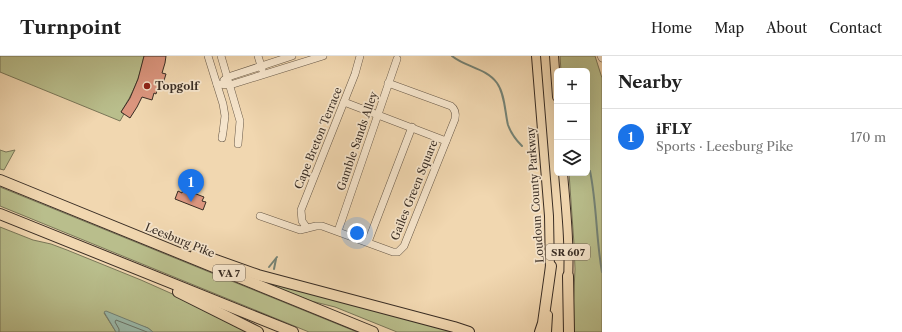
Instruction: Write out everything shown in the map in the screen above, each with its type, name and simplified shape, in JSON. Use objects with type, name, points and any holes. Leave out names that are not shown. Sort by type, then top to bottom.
[{"type":"highway","name":"Leesburg Pike","points":[[0,180],[373,332]]},
{"type":"highway","points":[[0,214],[293,332]]},
{"type":"highway","points":[[85,214],[258,275],[469,332]]},
{"type":"highway","points":[[82,247],[164,285],[258,332]]},
{"type":"highway","points":[[540,332],[543,323],[550,266]]},
{"type":"highway","points":[[568,276],[569,332]]},
{"type":"main road","name":"Loudoun County Parkway","points":[[536,56],[549,216],[550,266],[547,332]]},
{"type":"main road","points":[[554,56],[555,68]]},
{"type":"main road","name":"SR 607","points":[[563,176],[568,237],[568,276],[564,332]]},
{"type":"street","points":[[208,56],[223,104],[225,116],[222,138]]},
{"type":"street","points":[[221,56],[240,121],[238,144]]},
{"type":"street","points":[[258,56],[264,74]]},
{"type":"street","points":[[217,84],[228,77],[292,56]]},
{"type":"street","points":[[217,84],[230,85],[323,56]]},
{"type":"street","name":"Cape Breton Terrace","points":[[307,228],[302,221],[301,210],[344,102],[360,56]]},
{"type":"street","name":"Gamble Sands Alley","points":[[338,231],[396,59]]},
{"type":"street","name":"Gailes Green Square","points":[[260,216],[300,230],[322,226],[393,252],[398,252],[402,248],[455,120],[455,116],[453,107],[451,106],[388,83]]},
{"type":"street","points":[[344,102],[446,141]]},
{"type":"street","points":[[368,242],[412,128]]},
{"type":"green space","name":"Topgolf","points":[[0,56],[144,56],[138,78],[121,112],[124,114],[120,121],[0,72]]},
{"type":"green space","points":[[560,56],[595,56],[602,78],[602,332],[572,332],[575,269],[569,176],[590,176],[590,68],[561,68]]},
{"type":"green space","points":[[0,150],[6,152],[15,150],[4,170],[0,169]]},
{"type":"green space","points":[[0,187],[357,332],[309,332],[0,206]]},
{"type":"green space","points":[[0,227],[33,240],[51,244],[67,250],[141,280],[204,308],[251,332],[153,332],[148,328],[104,313],[116,332],[0,332]]},
{"type":"green space","points":[[250,277],[456,332],[397,332],[335,307],[311,301]]},
{"type":"water","points":[[106,311],[148,328],[153,332],[116,332],[104,312]]},
{"type":"building","name":"Topgolf","points":[[144,56],[166,56],[162,73],[166,74],[162,87],[158,86],[156,94],[154,93],[152,100],[142,97],[130,118],[121,112],[130,98],[138,79]]},
{"type":"building","points":[[183,189],[204,197],[202,201],[206,202],[203,210],[175,199],[178,191],[182,193]]},
{"type":"waterway","points":[[452,56],[457,60],[487,74],[497,83],[500,87],[503,98],[508,125],[522,146]]},
{"type":"waterway","points":[[590,171],[602,272]]},
{"type":"waterway","points":[[269,267],[277,257]]},
{"type":"waterway","points":[[274,269],[276,259]]},
{"type":"place","name":"Topgolf","points":[[147,86]]},
{"type":"place","name":"iFLY","points":[[191,202]]}]
